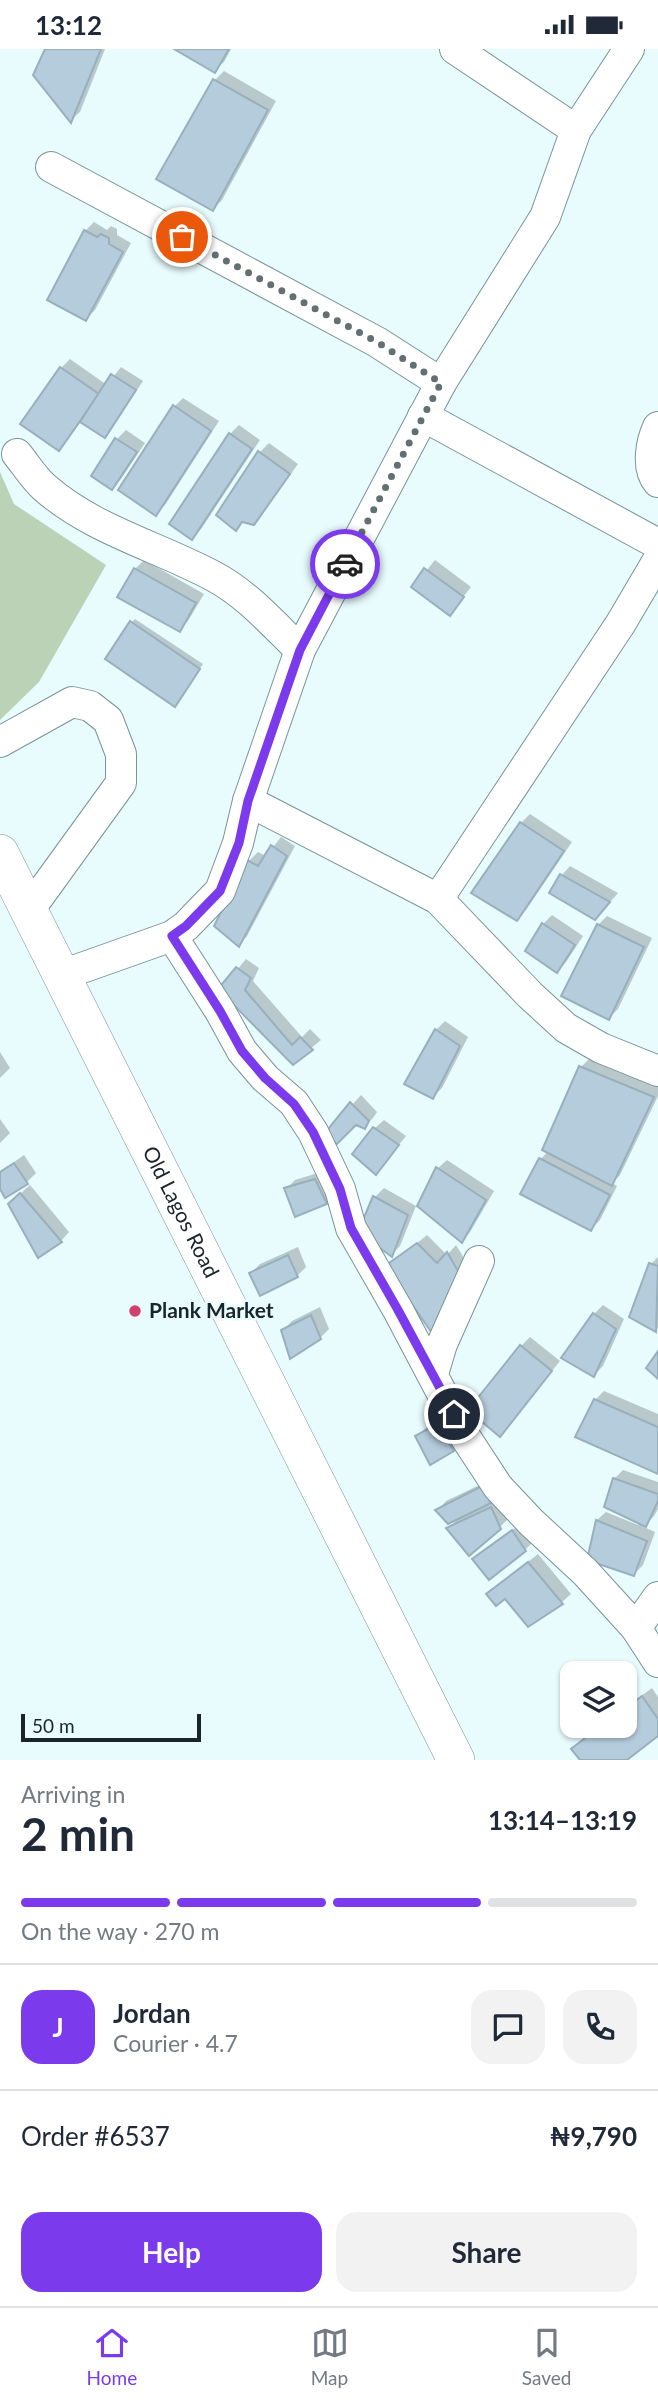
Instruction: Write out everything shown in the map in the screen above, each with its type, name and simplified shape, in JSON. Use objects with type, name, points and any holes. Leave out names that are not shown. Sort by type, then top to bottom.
[{"type":"main road","name":"Old Lagos Road","points":[[0,853],[456,1760]]},
{"type":"street","points":[[454,49],[576,130]]},
{"type":"street","points":[[62,975],[172,936],[186,926],[220,891],[239,843],[248,801],[300,650],[441,383],[545,217],[576,130],[629,49]]},
{"type":"street","points":[[51,167],[377,342],[441,383]]},
{"type":"street","points":[[423,416],[658,544]]},
{"type":"street","points":[[658,427],[652,441],[652,464],[658,482]]},
{"type":"street","points":[[17,454],[43,486],[65,503],[93,519],[217,577],[248,599],[300,650]]},
{"type":"street","points":[[438,899],[621,623],[658,560]]},
{"type":"street","points":[[0,742],[72,702],[90,706],[108,720],[121,754],[121,783],[29,910]]},
{"type":"street","points":[[248,801],[438,899],[530,995],[566,1028],[601,1048],[658,1071]]},
{"type":"street","points":[[172,936],[242,1051],[265,1078],[294,1104],[313,1132],[340,1189],[351,1228],[464,1435],[498,1487],[585,1572],[636,1628],[658,1662]]},
{"type":"street","points":[[433,1374],[442,1344],[479,1261]]},
{"type":"street","points":[[636,1628],[658,1597]]},
{"type":"green space","points":[[0,472],[14,504],[106,565],[39,682],[0,720]]},
{"type":"building","points":[[45,49],[101,49],[71,123],[33,75]]},
{"type":"building","points":[[174,49],[229,49],[215,73]]},
{"type":"building","points":[[213,79],[268,110],[213,211],[156,179]]},
{"type":"building","points":[[84,230],[97,237],[101,234],[109,238],[109,244],[123,252],[86,321],[47,300]]},
{"type":"building","points":[[60,367],[99,394],[59,451],[20,424]]},
{"type":"building","points":[[111,374],[136,390],[105,438],[80,422]]},
{"type":"building","points":[[173,405],[211,431],[156,516],[118,490]]},
{"type":"building","points":[[229,433],[252,449],[192,540],[169,524]]},
{"type":"building","points":[[115,438],[137,452],[112,490],[91,476]]},
{"type":"building","points":[[258,451],[290,474],[254,525],[242,522],[236,531],[216,515]]},
{"type":"building","points":[[134,568],[196,603],[180,632],[117,597]]},
{"type":"building","points":[[424,568],[464,597],[450,616],[411,587]]},
{"type":"building","points":[[130,621],[200,669],[175,707],[105,659]]},
{"type":"building","points":[[520,822],[564,851],[517,921],[471,893]]},
{"type":"building","points":[[271,845],[287,856],[239,947],[214,926],[247,860],[258,866]]},
{"type":"building","points":[[560,874],[610,902],[595,920],[549,893]]},
{"type":"building","points":[[542,923],[575,945],[557,973],[525,951]]},
{"type":"building","points":[[597,924],[644,947],[609,1020],[561,996]]},
{"type":"building","points":[[236,967],[251,978],[245,990],[292,1045],[300,1037],[313,1050],[293,1065],[218,989]]},
{"type":"building","points":[[435,1029],[460,1046],[433,1099],[404,1084]]},
{"type":"building","points":[[579,1066],[654,1097],[612,1186],[542,1150]]},
{"type":"building","points":[[350,1102],[369,1121],[365,1129],[356,1125],[337,1144],[324,1134]]},
{"type":"building","points":[[373,1127],[399,1145],[376,1175],[352,1154]]},
{"type":"building","points":[[539,1158],[610,1195],[591,1231],[520,1194]]},
{"type":"building","points":[[14,1163],[28,1184],[5,1198],[0,1189],[0,1172]]},
{"type":"building","points":[[436,1167],[486,1200],[462,1243],[417,1206]]},
{"type":"building","points":[[315,1179],[327,1204],[295,1217],[284,1188]]},
{"type":"building","points":[[20,1193],[62,1242],[38,1258],[8,1204]]},
{"type":"building","points":[[373,1196],[408,1215],[392,1257],[358,1232]]},
{"type":"building","points":[[417,1243],[437,1263],[447,1252],[462,1278],[432,1333],[385,1266]]},
{"type":"building","points":[[288,1255],[298,1277],[260,1296],[249,1273]]},
{"type":"building","points":[[649,1263],[658,1266],[656,1332],[629,1317]]},
{"type":"building","points":[[593,1313],[616,1329],[594,1377],[561,1358]]},
{"type":"building","points":[[311,1315],[321,1339],[290,1359],[281,1330]]},
{"type":"building","points":[[520,1345],[552,1371],[500,1437],[468,1410]]},
{"type":"building","points":[[658,1351],[658,1379],[646,1368]]},
{"type":"building","points":[[594,1399],[658,1427],[658,1474],[575,1437]]},
{"type":"building","points":[[437,1424],[454,1451],[430,1465],[415,1436]]},
{"type":"building","points":[[613,1478],[658,1494],[658,1501],[646,1527],[604,1507]]},
{"type":"building","points":[[482,1486],[491,1503],[448,1524],[435,1510]]},
{"type":"building","points":[[491,1507],[501,1529],[469,1556],[446,1528]]},
{"type":"building","points":[[596,1520],[647,1541],[634,1576],[587,1560]]},
{"type":"building","points":[[512,1530],[526,1551],[489,1580],[472,1559]]},
{"type":"building","points":[[528,1562],[563,1604],[528,1627],[505,1599],[496,1606],[486,1594]]},
{"type":"building","points":[[642,1696],[658,1719],[658,1736],[627,1760],[580,1760],[571,1749],[585,1738],[637,1738],[637,1700]]},
{"type":"way so far","points":[[182,237],[377,342],[441,383],[345,564]]},
{"type":"place","name":"Plank Market","points":[[135,1311]]},
{"type":"route","points":[[345,564],[300,650],[248,801],[239,843],[220,891],[186,926],[172,936],[242,1051],[265,1078],[294,1104],[313,1132],[340,1189],[351,1228],[454,1414]]}]
